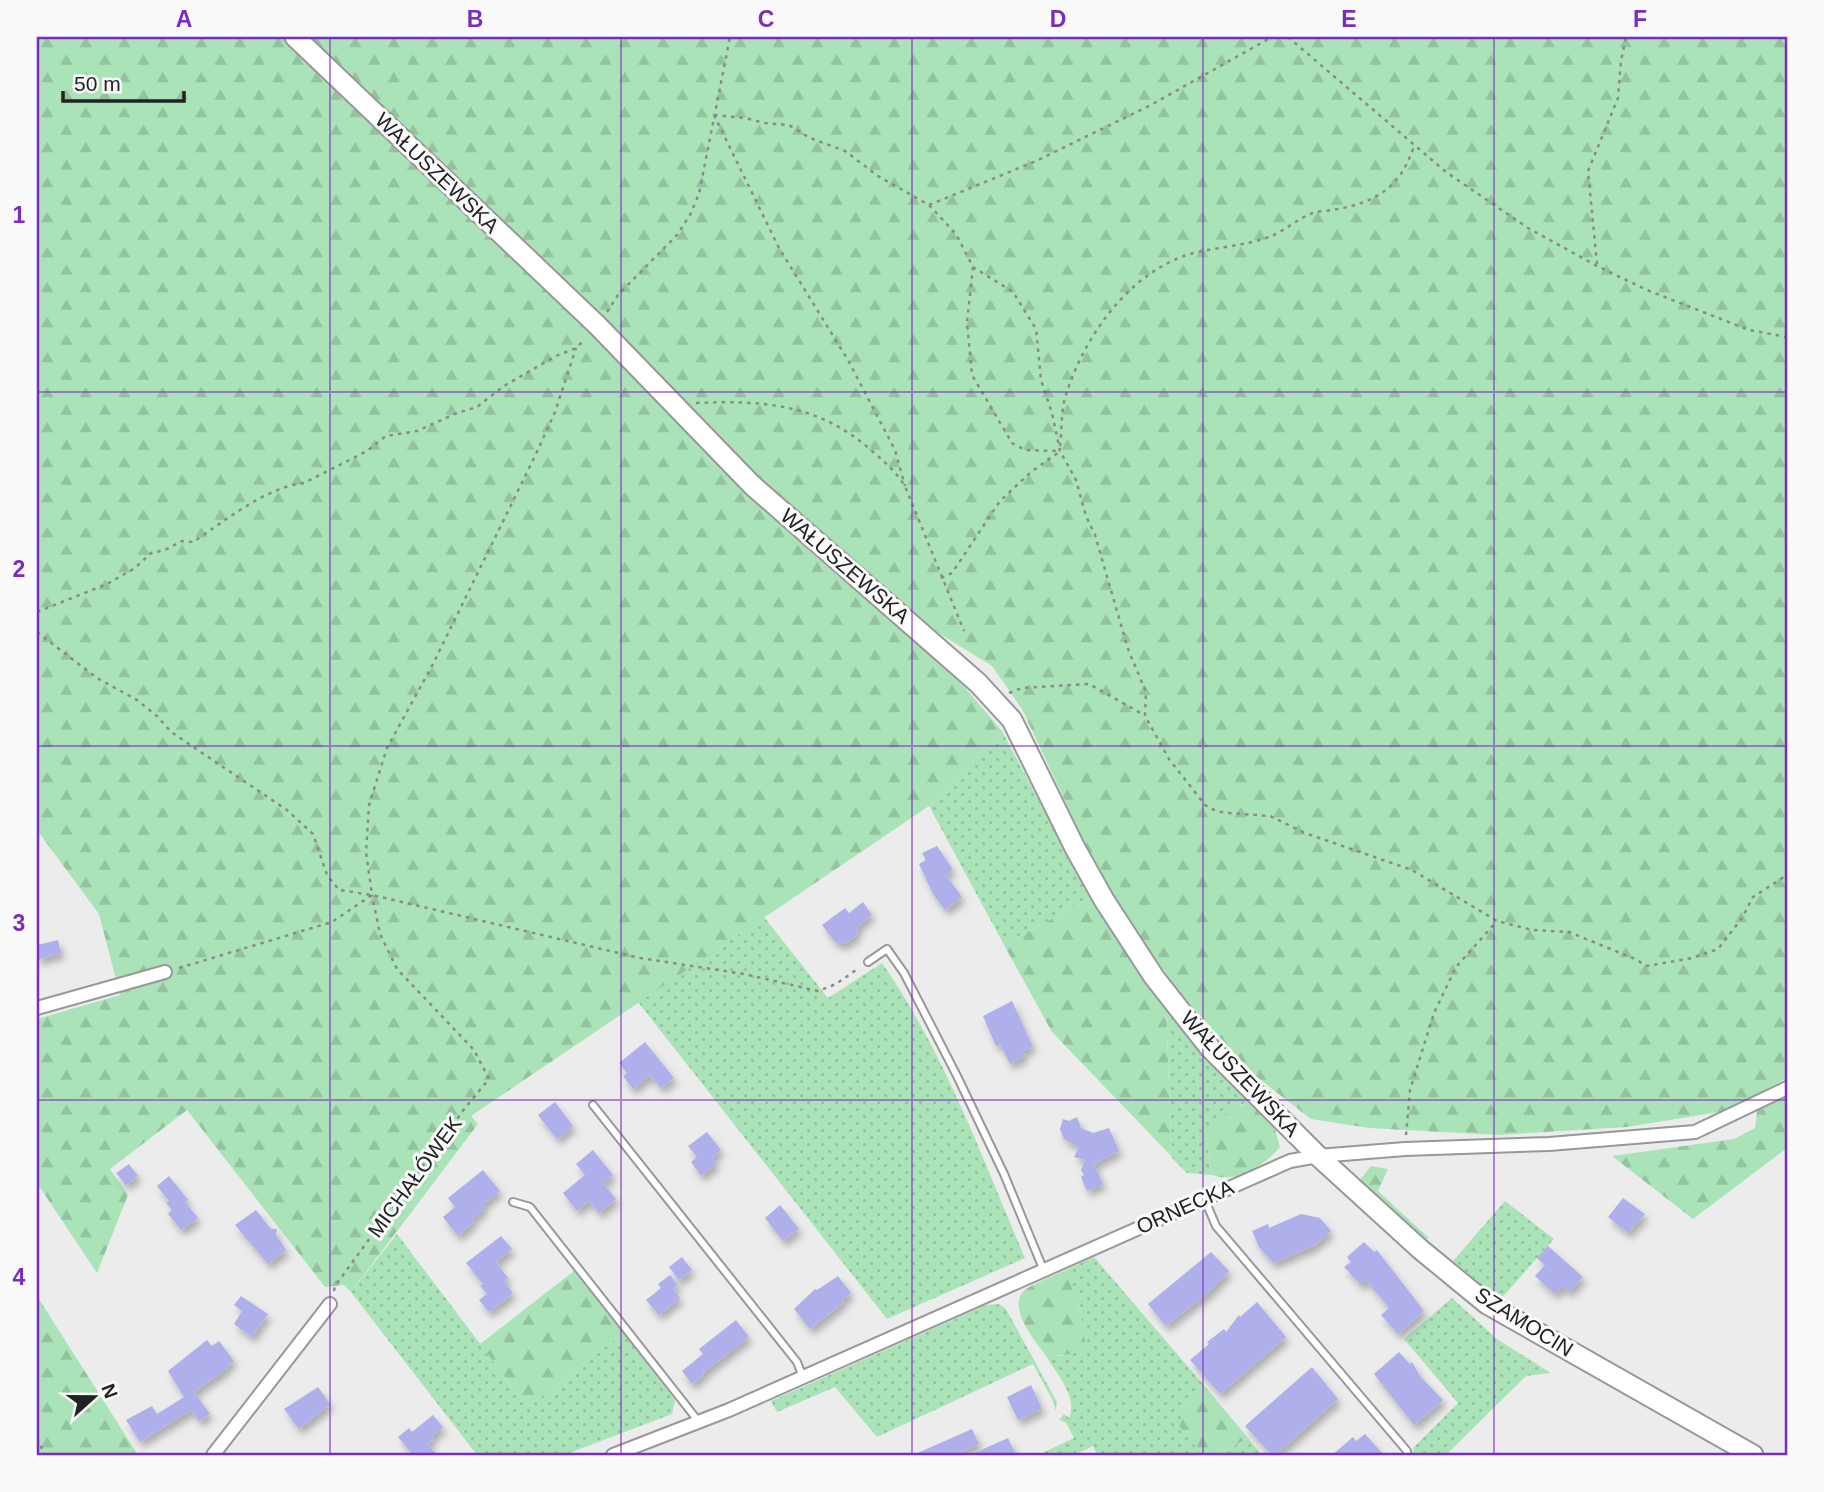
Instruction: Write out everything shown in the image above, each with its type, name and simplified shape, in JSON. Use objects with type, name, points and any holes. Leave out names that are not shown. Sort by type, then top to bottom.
[{"type":"street","name":"WAŁUSZEWSKA","points":[[295,37],[598,326],[752,485],[953,660],[1002,708],[1012,720],[1092,879],[1154,978],[1209,1047],[1318,1156]]},
{"type":"street","points":[[37,1008],[165,972]]},
{"type":"street","name":"ORNECKA","points":[[613,1455],[699,1422],[803,1377],[1290,1161],[1405,1149],[1549,1144],[1695,1132],[1787,1088]]},
{"type":"street","name":"SZAMOCIN","points":[[1318,1156],[1420,1249],[1487,1304],[1753,1455]]},
{"type":"street","points":[[213,1455],[330,1304]]},
{"type":"lane","points":[[868,962],[887,949],[904,973],[1004,1174],[1044,1271]]},
{"type":"lane","points":[[593,1105],[797,1362],[803,1377]]},
{"type":"lane","points":[[1205,1198],[1216,1226],[1407,1451]]},
{"type":"lane","points":[[513,1202],[530,1207],[699,1422]]},
{"type":"path","points":[[37,612],[107,584],[135,568],[151,553],[166,550],[182,541],[193,542],[263,496],[304,483],[367,452],[386,436],[417,431],[477,407],[525,373],[576,348],[598,326],[618,295],[677,235],[690,215],[699,194],[730,37]]},
{"type":"path","points":[[929,205],[1036,161],[1149,106],[1272,37]]},
{"type":"path","points":[[1288,37],[1446,173],[1528,228],[1647,290],[1749,330],[1787,337]]},
{"type":"path","points":[[1597,266],[1588,171],[1618,98],[1626,37]]},
{"type":"path","points":[[714,116],[789,125],[810,138],[845,151],[878,176],[929,205],[956,234],[972,267],[967,322],[972,375],[1012,443],[1025,450],[1060,451]]},
{"type":"path","points":[[714,116],[773,237],[848,360],[895,450],[905,486],[964,631]]},
{"type":"path","points":[[941,578],[952,573],[1000,500],[1060,451],[1065,400],[1079,362],[1110,310],[1147,274],[1189,255],[1269,237],[1316,212],[1373,200],[1389,189],[1400,176],[1409,163],[1414,146]]},
{"type":"path","points":[[972,267],[1013,292],[1036,329],[1041,380],[1060,451],[1076,481],[1095,535],[1128,649],[1146,692],[1145,716]]},
{"type":"path","points":[[372,895],[366,852],[369,805],[387,748],[433,664],[536,453],[555,412],[576,348]]},
{"type":"path","points":[[672,403],[737,402],[805,411],[827,419],[862,442],[898,475],[905,486]]},
{"type":"path","points":[[37,632],[96,678],[137,700],[171,732],[287,810],[313,834],[327,876],[339,890],[372,895],[640,958],[744,974],[818,991],[836,984],[868,962]]},
{"type":"path","points":[[1000,696],[1021,688],[1089,684],[1145,716],[1170,760],[1205,805],[1216,811],[1270,816],[1305,833],[1412,870],[1497,921],[1532,930],[1569,932],[1651,967],[1718,949],[1742,918],[1753,897],[1787,875]]},
{"type":"path","points":[[165,972],[332,922],[372,895]]},
{"type":"path","name":"MICHAŁÓWEK","points":[[330,1304],[335,1286],[489,1079],[474,1050],[397,969],[380,934],[372,895]]},
{"type":"path","points":[[1405,1149],[1410,1090],[1434,1013],[1456,967],[1497,921]]},
{"type":"path","points":[[37,1438],[45,1455]]},
{"type":"green space","points":[[37,37],[283,37],[583,324],[739,485],[944,663],[1002,731],[929,806],[471,1116],[478,1124],[351,1292],[344,1285],[325,1287],[187,1110],[110,1169],[128,1195],[97,1273],[37,1183],[37,1019],[120,995],[99,914],[37,830]]},
{"type":"green space","points":[[304,37],[1787,37],[1787,1078],[1725,1111],[1627,1127],[1497,1135],[1369,1128],[1311,1119],[1253,1074],[1181,994],[1149,950],[1102,880],[1022,709],[992,666],[924,624],[773,490]]},
{"type":"green space","points":[[1002,731],[1058,837],[1093,896],[1004,945],[929,806]]},
{"type":"green space","points":[[1093,896],[1126,953],[1166,1008],[1172,1157],[1052,1032],[1004,945]]},
{"type":"green space","points":[[764,917],[828,998],[882,963],[925,1033],[944,1070],[1025,1258],[887,1319],[638,1002]]},
{"type":"green space","points":[[1166,1008],[1251,1103],[1241,1105],[1206,1136],[1212,1175],[1187,1173],[1172,1158]]},
{"type":"green space","points":[[1787,1096],[1787,1148],[1693,1219],[1612,1156],[1734,1139],[1755,1128],[1757,1111]]},
{"type":"green space","points":[[1251,1103],[1274,1125],[1280,1147],[1258,1166],[1240,1175],[1212,1175],[1206,1136],[1225,1115],[1237,1107]]},
{"type":"green space","points":[[1371,1166],[1388,1169],[1378,1191],[1429,1238],[1423,1242],[1359,1181]]},
{"type":"green space","points":[[1505,1201],[1554,1239],[1500,1300],[1453,1261]]},
{"type":"green space","points":[[397,1234],[528,1407],[623,1333],[675,1400],[672,1414],[564,1455],[477,1455],[351,1292]]},
{"type":"green space","points":[[1094,1257],[1208,1390],[1187,1405],[1180,1426],[1203,1455],[1097,1455],[1093,1446],[1074,1455],[1038,1455],[1074,1438],[1066,1423],[1059,1420],[1064,1414],[1069,1418],[1069,1394],[1046,1356],[1062,1356],[1081,1314],[1066,1270]]},
{"type":"green space","points":[[1066,1270],[1081,1314],[1086,1347],[1076,1352],[1046,1356],[1025,1326],[1019,1300],[1022,1293],[1030,1287]]},
{"type":"green space","points":[[574,1271],[623,1333],[528,1407],[480,1344]]},
{"type":"green space","points":[[37,1296],[138,1455],[37,1455]]},
{"type":"green space","points":[[1452,1298],[1497,1339],[1551,1373],[1526,1376],[1446,1455],[1409,1455],[1458,1403],[1404,1339]]},
{"type":"green space","points":[[999,1304],[1006,1309],[1057,1402],[1055,1412],[1054,1403],[1033,1364],[877,1437],[835,1387],[777,1412],[771,1401],[986,1305]]},
{"type":"green space","points":[[1208,1390],[1248,1438],[1217,1455],[1203,1455],[1179,1426],[1187,1405]]},
{"type":"green space","points":[[1248,1438],[1262,1455],[1217,1455]]},
{"type":"building","points":[[937,846],[953,870],[945,874],[962,897],[945,910],[933,894],[919,864],[926,860],[922,853]]},
{"type":"building","points":[[863,902],[872,915],[858,926],[857,935],[844,944],[835,942],[822,925],[845,908],[849,913]]},
{"type":"building","points":[[58,940],[61,953],[37,960],[37,945]]},
{"type":"building","points":[[1012,1001],[1033,1047],[1023,1051],[1025,1056],[1010,1064],[1000,1044],[996,1046],[983,1016]]},
{"type":"building","points":[[645,1042],[674,1078],[661,1088],[650,1075],[633,1089],[623,1076],[627,1073],[619,1063]]},
{"type":"building","points":[[555,1102],[573,1126],[557,1139],[538,1115]]},
{"type":"building","points":[[1077,1117],[1081,1128],[1093,1133],[1109,1128],[1119,1151],[1094,1164],[1103,1184],[1087,1191],[1081,1177],[1084,1175],[1081,1170],[1085,1160],[1074,1157],[1079,1147],[1064,1139],[1060,1129],[1063,1119],[1069,1121]]},
{"type":"building","points":[[707,1132],[721,1150],[712,1158],[717,1163],[701,1176],[691,1162],[697,1157],[688,1146]]},
{"type":"building","points":[[593,1150],[613,1175],[603,1183],[616,1199],[599,1213],[589,1201],[577,1211],[563,1193],[585,1175],[576,1164]]},
{"type":"building","points":[[129,1164],[138,1176],[126,1185],[116,1173]]},
{"type":"building","points":[[483,1170],[500,1191],[482,1205],[485,1209],[472,1219],[474,1222],[458,1236],[443,1217],[455,1207],[448,1198]]},
{"type":"building","points":[[169,1176],[198,1218],[181,1230],[168,1214],[172,1210],[166,1203],[169,1201],[157,1186]]},
{"type":"building","points":[[1623,1198],[1645,1214],[1628,1233],[1608,1217]]},
{"type":"building","points":[[780,1205],[799,1229],[783,1241],[765,1218]]},
{"type":"building","points":[[256,1210],[271,1229],[277,1229],[276,1235],[286,1250],[268,1264],[235,1225]]},
{"type":"building","points":[[1301,1214],[1320,1218],[1331,1231],[1315,1245],[1273,1263],[1259,1247],[1252,1231],[1268,1224],[1269,1228]]},
{"type":"building","points":[[501,1236],[512,1249],[496,1262],[508,1278],[504,1282],[513,1293],[489,1312],[479,1300],[487,1294],[480,1286],[483,1284],[466,1263]]},
{"type":"building","points":[[1364,1242],[1374,1252],[1377,1250],[1424,1311],[1398,1334],[1381,1315],[1389,1308],[1366,1280],[1361,1285],[1344,1267],[1351,1262],[1347,1257]]},
{"type":"building","points":[[1548,1246],[1583,1277],[1569,1292],[1562,1286],[1555,1294],[1535,1276],[1545,1265],[1537,1258]]},
{"type":"building","points":[[1211,1252],[1229,1271],[1210,1291],[1166,1326],[1148,1304]]},
{"type":"building","points":[[682,1257],[692,1270],[679,1280],[669,1267]]},
{"type":"building","points":[[670,1275],[678,1285],[673,1289],[680,1298],[659,1315],[646,1300],[661,1288],[658,1284]]},
{"type":"building","points":[[838,1276],[851,1293],[842,1300],[844,1302],[810,1329],[794,1309],[815,1289]]},
{"type":"building","points":[[241,1296],[268,1314],[252,1337],[234,1324],[242,1311],[234,1305]]},
{"type":"building","points":[[1257,1302],[1286,1337],[1220,1394],[1190,1360],[1209,1344],[1207,1342],[1224,1329],[1226,1332],[1239,1315],[1240,1317]]},
{"type":"building","points":[[736,1320],[749,1337],[692,1384],[682,1371],[703,1354],[699,1349]]},
{"type":"building","points":[[207,1340],[212,1346],[219,1341],[234,1361],[194,1392],[210,1414],[199,1421],[191,1410],[140,1442],[126,1420],[152,1406],[157,1414],[184,1397],[168,1371]]},
{"type":"building","points":[[1399,1352],[1410,1364],[1412,1362],[1420,1376],[1443,1400],[1414,1425],[1374,1374]]},
{"type":"building","points":[[1312,1367],[1338,1399],[1272,1455],[1245,1426]]},
{"type":"building","points":[[1031,1385],[1042,1409],[1018,1420],[1007,1397]]},
{"type":"building","points":[[318,1387],[330,1404],[299,1429],[284,1409]]},
{"type":"building","points":[[433,1415],[443,1427],[427,1444],[437,1455],[413,1455],[398,1437],[409,1428],[412,1432]]},
{"type":"building","points":[[972,1429],[979,1444],[955,1455],[913,1455]]},
{"type":"building","points":[[1365,1434],[1384,1455],[1332,1455],[1353,1437],[1356,1441]]},
{"type":"building","points":[[1008,1438],[1016,1455],[970,1455]]}]
